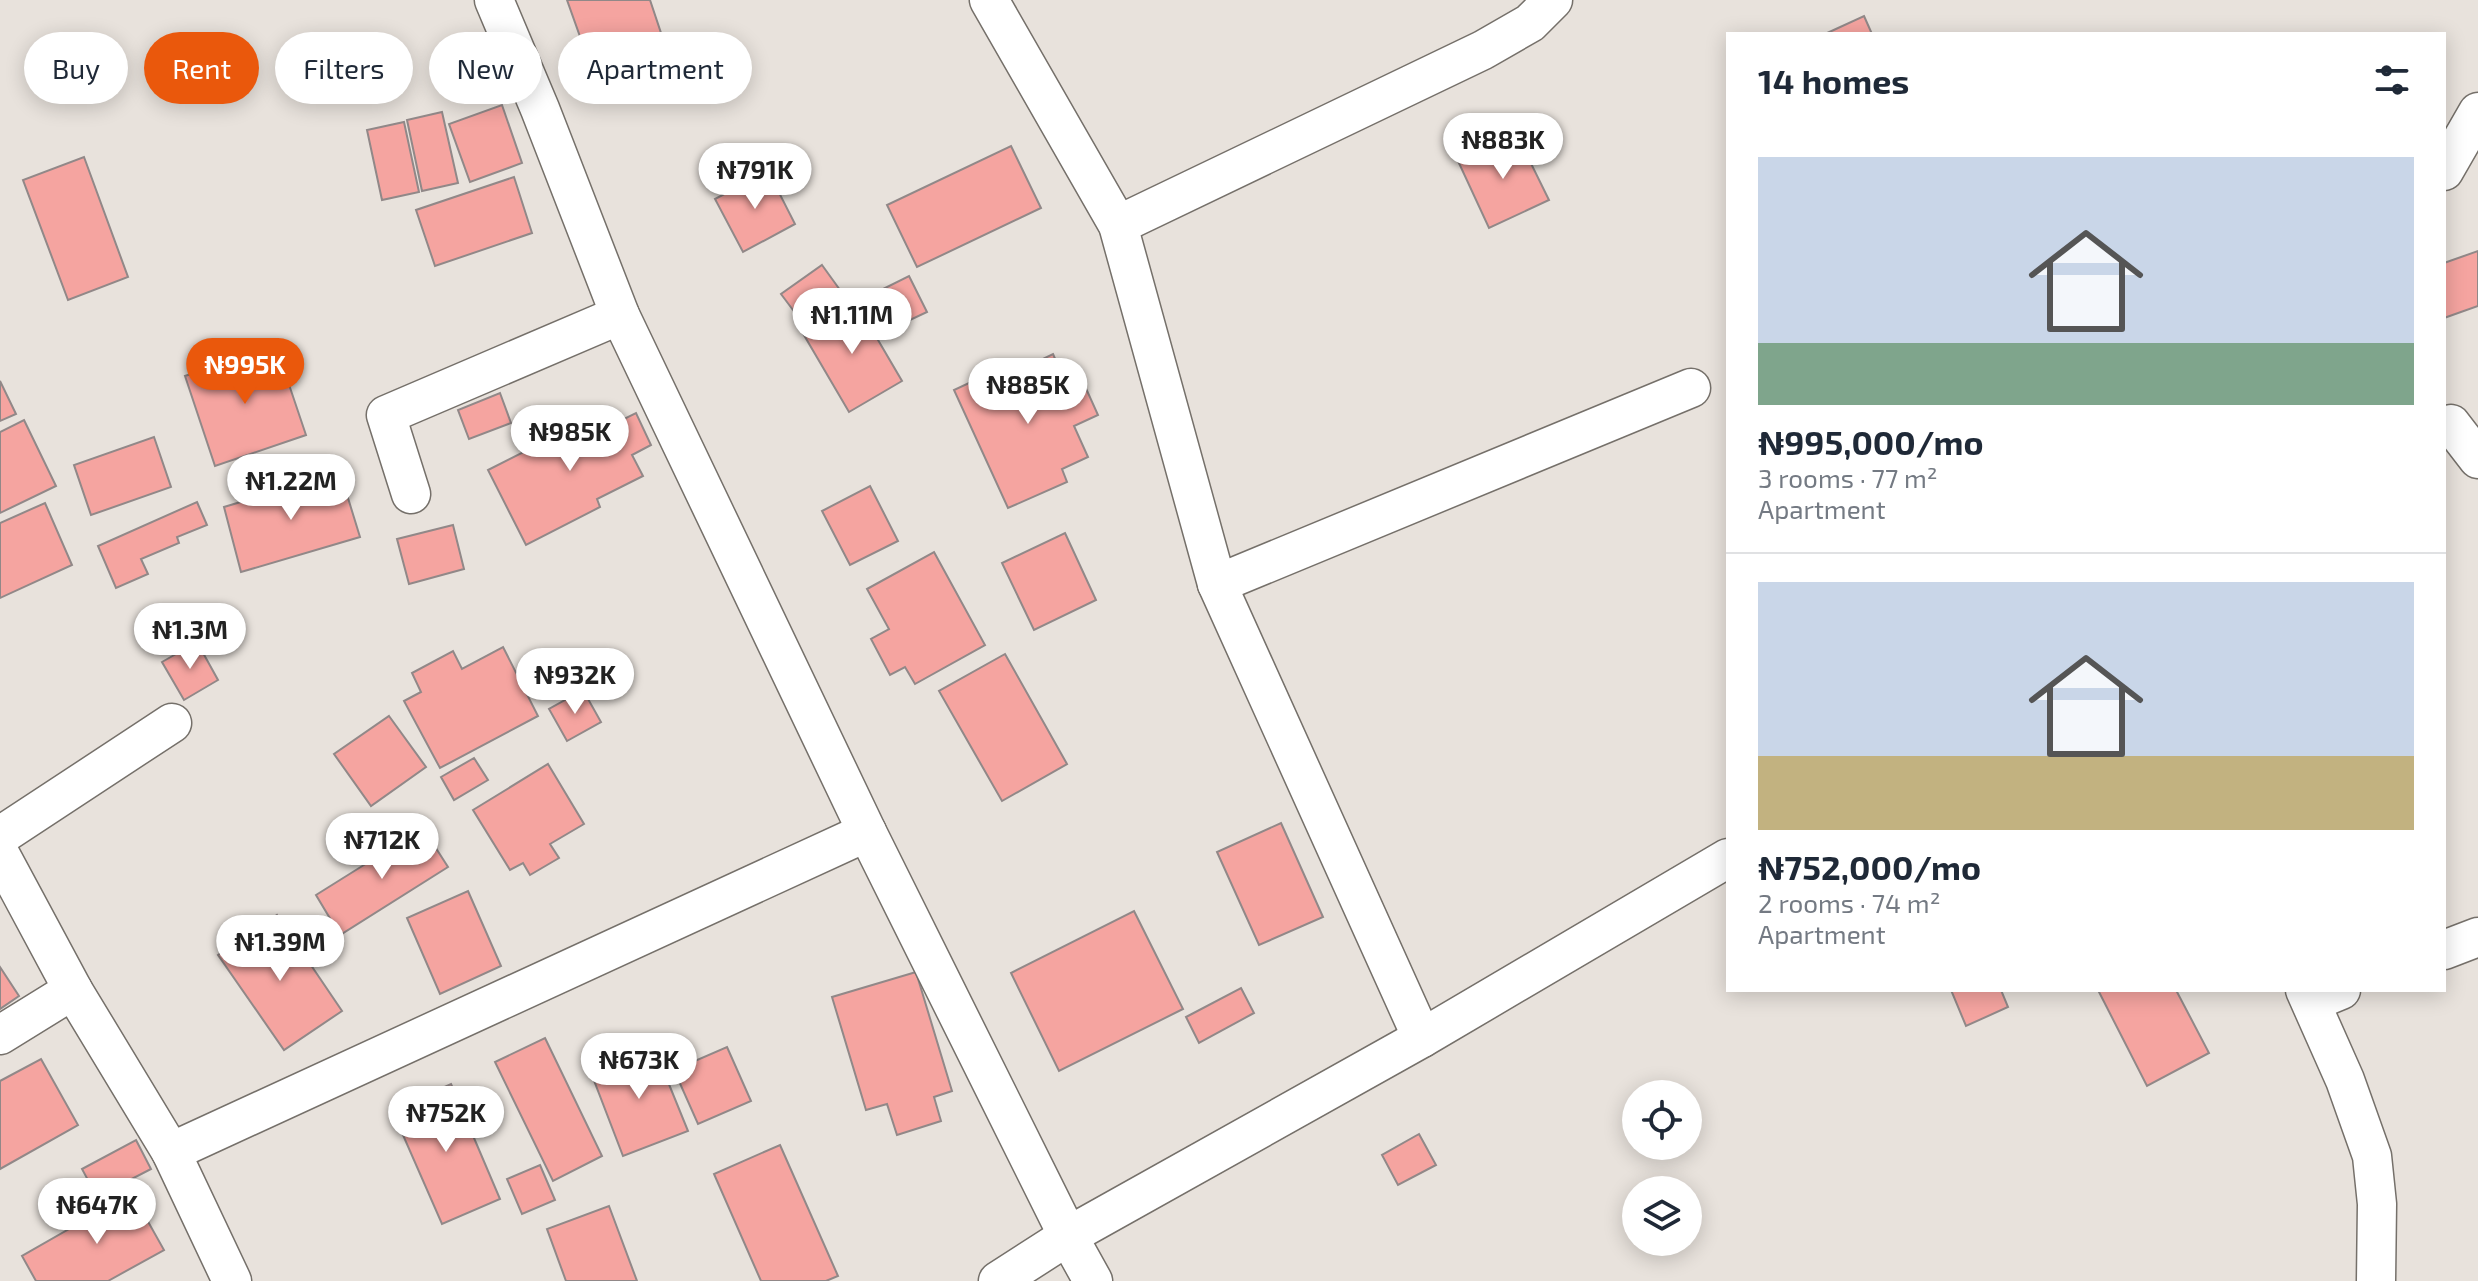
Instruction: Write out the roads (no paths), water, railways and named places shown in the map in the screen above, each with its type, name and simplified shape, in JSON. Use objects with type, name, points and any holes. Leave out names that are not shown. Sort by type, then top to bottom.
[{"type":"street","points":[[494,0],[620,315],[867,832],[1093,1281]]},
{"type":"street","points":[[989,0],[1118,225],[1217,584],[1422,1038]]},
{"type":"street","points":[[1118,225],[1483,50],[1530,23],[1553,0]]},
{"type":"street","points":[[2446,168],[2478,112]]},
{"type":"street","points":[[411,494],[386,415],[620,315]]},
{"type":"street","points":[[1217,584],[1691,388]]},
{"type":"street","points":[[2458,421],[2478,459]]},
{"type":"street","points":[[0,836],[172,723]]},
{"type":"street","points":[[171,1152],[867,832]]},
{"type":"street","points":[[0,854],[73,990],[171,1152],[232,1281]]},
{"type":"street","points":[[998,1281],[1068,1236],[1422,1038],[1726,859]]},
{"type":"street","points":[[2446,949],[2478,937]]},
{"type":"street","points":[[0,1035],[73,990]]},
{"type":"street","points":[[2319,994],[2372,1156],[2377,1204],[2376,1281]]}]
